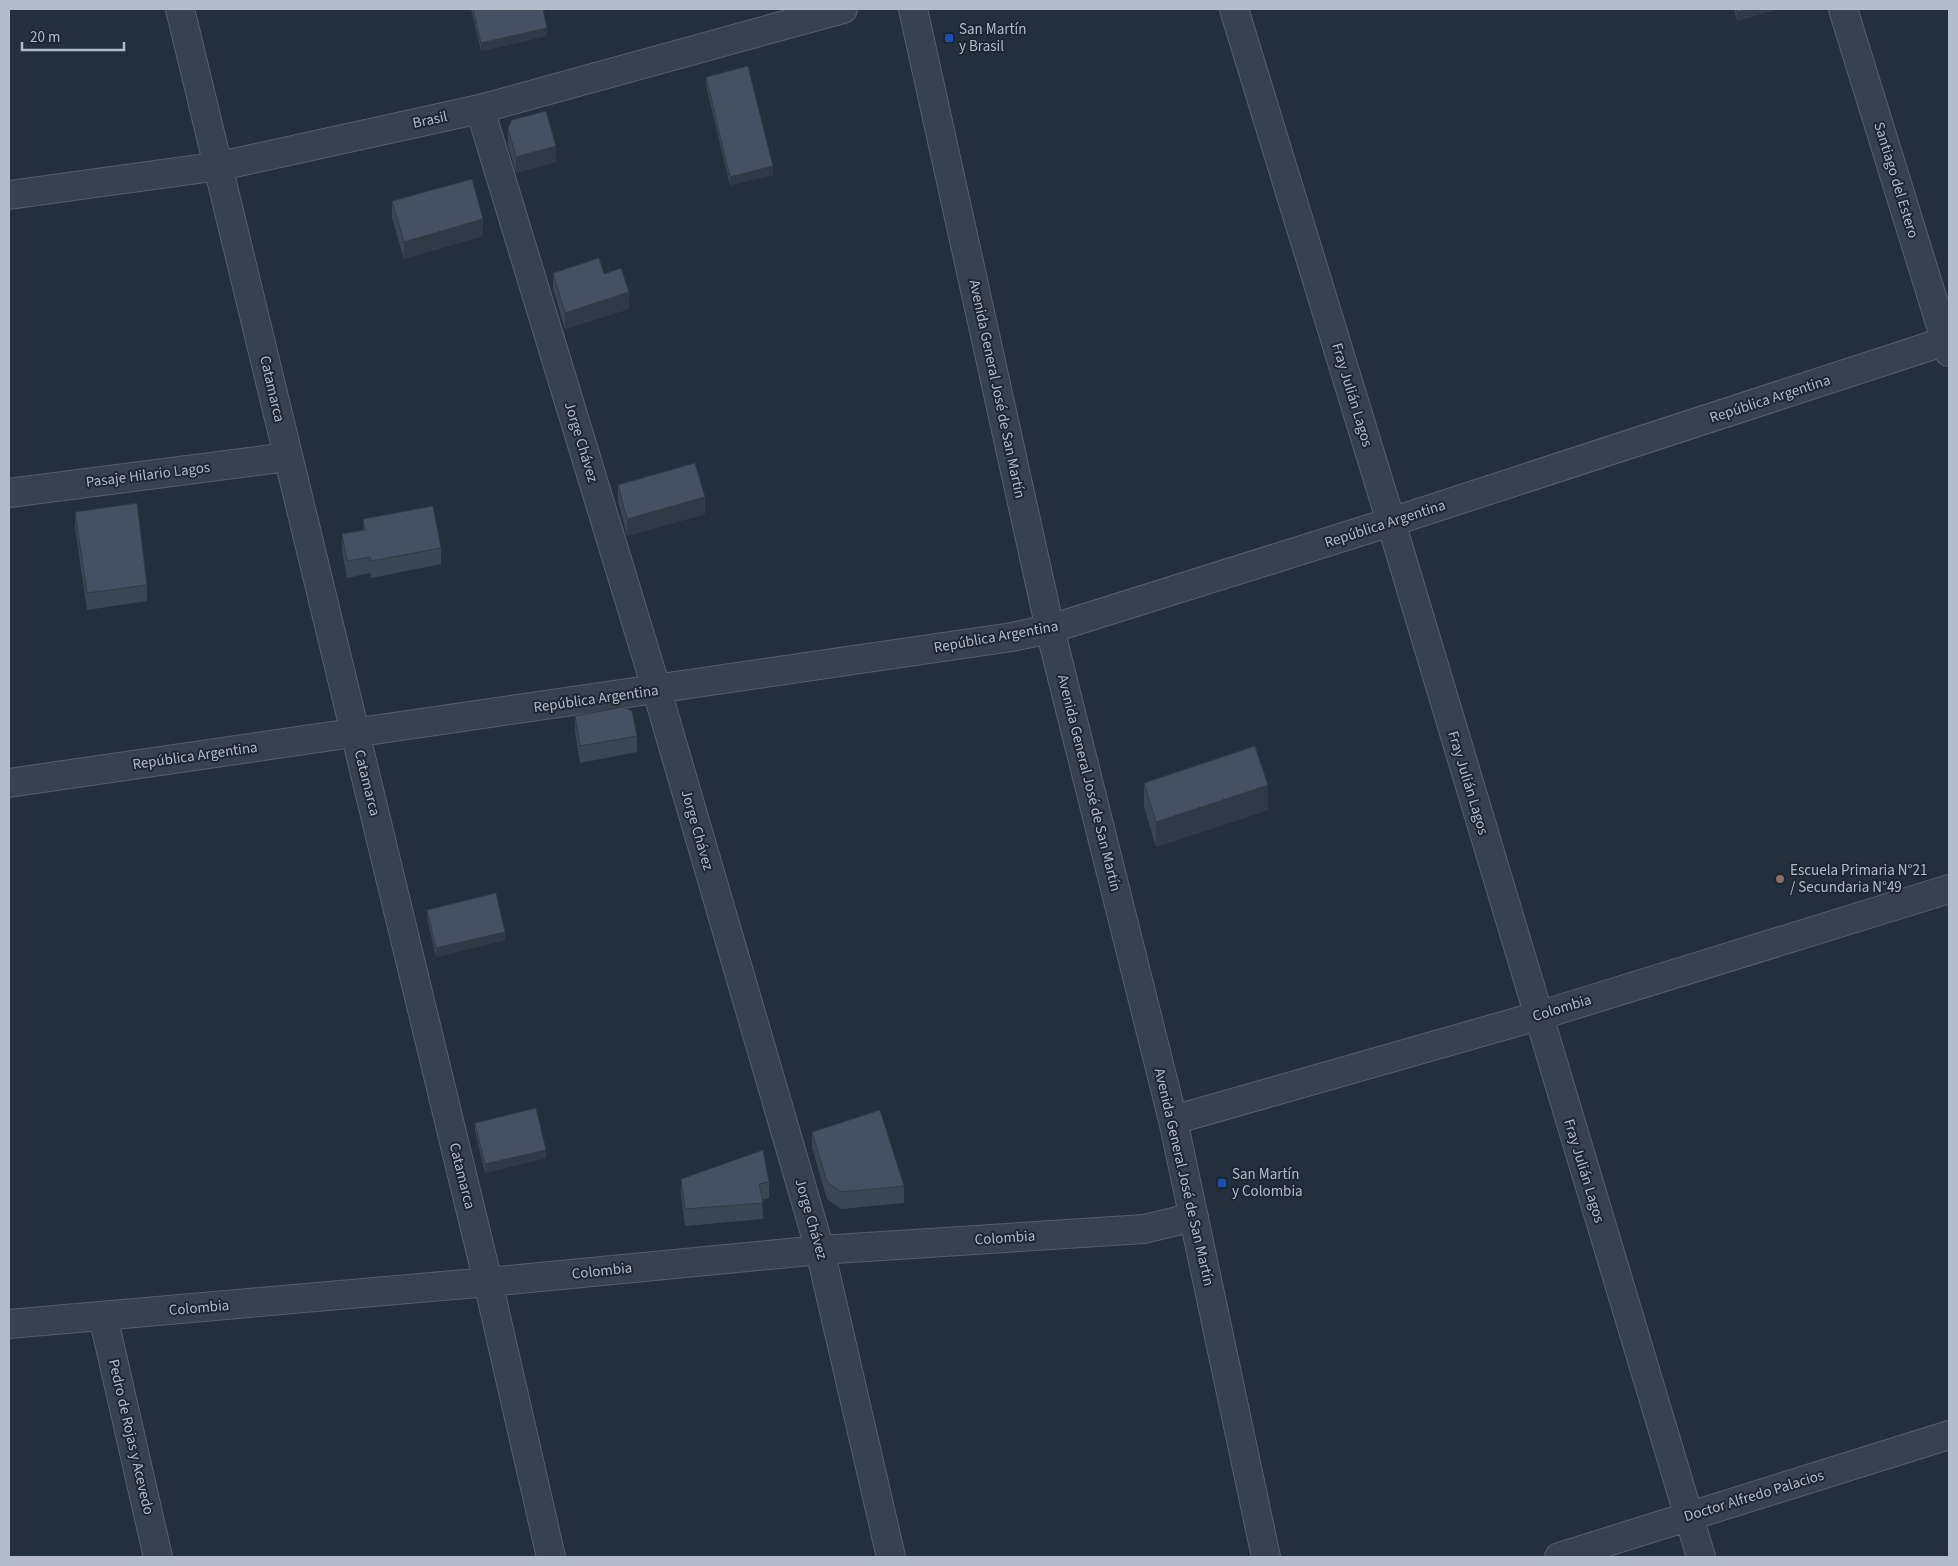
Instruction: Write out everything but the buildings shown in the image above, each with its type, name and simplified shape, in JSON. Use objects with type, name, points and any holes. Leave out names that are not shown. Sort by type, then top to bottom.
[{"type":"street","name":"Catamarca","points":[[180,9],[220,166],[287,458],[488,1282],[551,1557]]},
{"type":"street","name":"Brasil","points":[[9,195],[220,166],[480,109],[843,9]]},
{"type":"street","name":"Avenida General José de San Martín","points":[[913,9],[1050,629],[1173,1120],[1266,1557]]},
{"type":"street","name":"Fray Julián Lagos","points":[[1234,9],[1391,522],[1701,1557]]},
{"type":"street","name":"Santiago del Estero","points":[[1843,9],[1948,345]]},
{"type":"street","name":"Jorge Chávez","points":[[480,109],[656,691],[820,1250],[891,1557]]},
{"type":"street","name":"República Argentina","points":[[9,783],[355,732],[656,691],[1012,637],[1050,629],[1948,345]]},
{"type":"street","name":"Pasaje Hilario Lagos","points":[[9,493],[287,458]]},
{"type":"street","name":"Colombia","points":[[1173,1120],[1538,1016],[1949,890]]},
{"type":"street","name":"Colombia","points":[[9,1324],[488,1282],[820,1250],[1144,1229],[1194,1217]]},
{"type":"street","name":"Pedro de Rojas y Acevedo","points":[[103,1316],[158,1557]]},
{"type":"street","name":"Doctor Alfredo Palacios","points":[[1559,1557],[1949,1435]]},
{"type":"place","name":"San Martín y Brasil","points":[[949,38]]},
{"type":"place","name":"Escuela Primaria N°21 / Secundaria N°49","points":[[1780,879]]},
{"type":"place","name":"San Martín y Colombia","points":[[1222,1183]]}]
